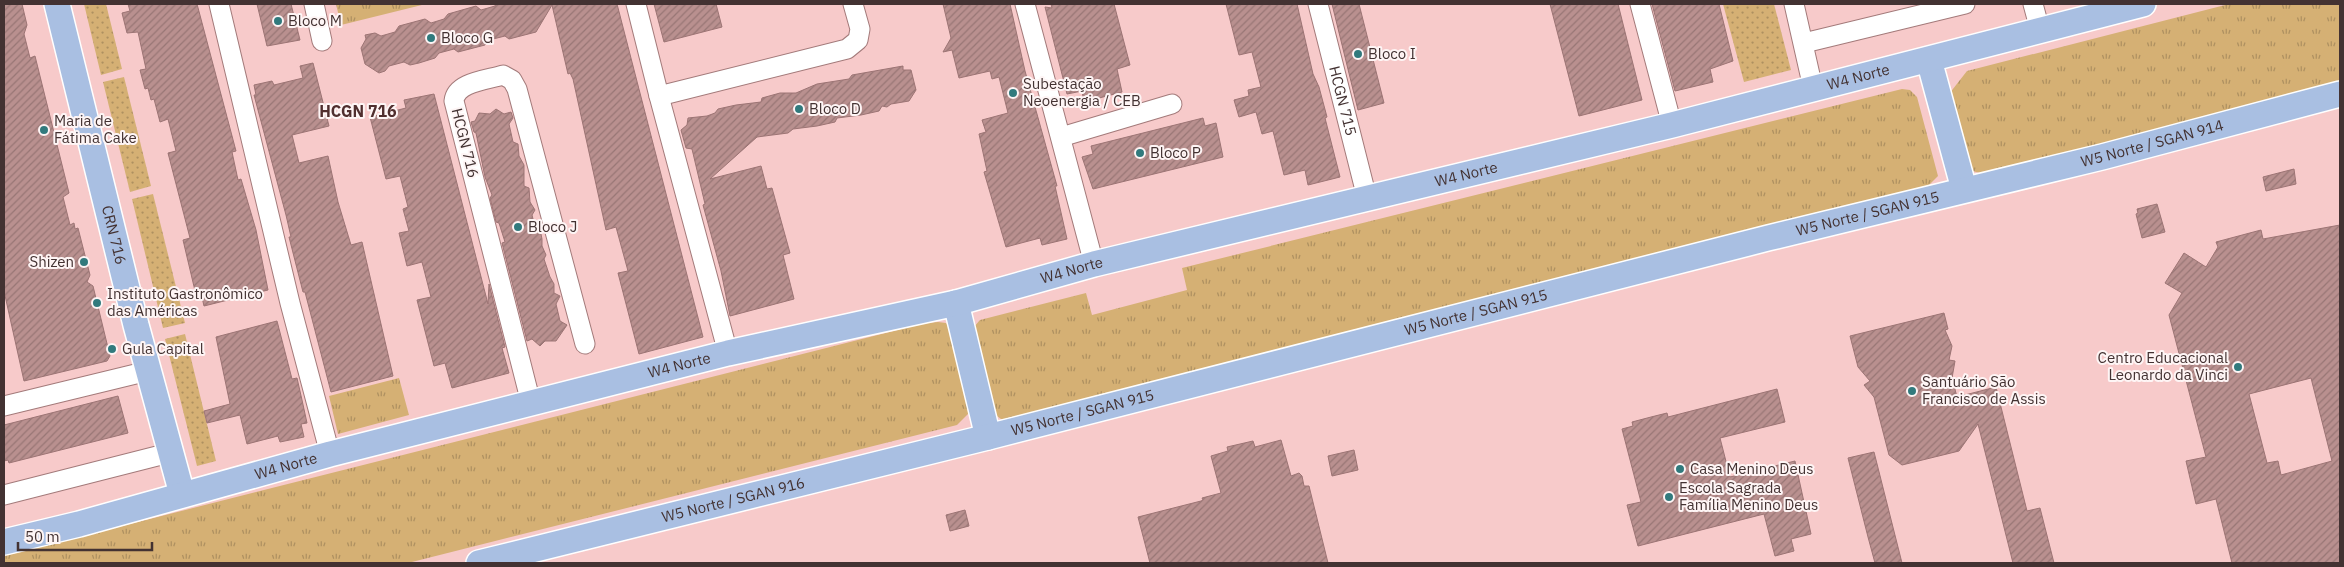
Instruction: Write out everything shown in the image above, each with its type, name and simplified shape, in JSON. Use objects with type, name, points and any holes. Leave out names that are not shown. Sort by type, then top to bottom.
[{"type":"main road","name":"CRN 716","points":[[57,4],[148,371],[169,453],[182,494]]},
{"type":"main road","name":"W4 Norte","points":[[4,542],[79,524],[330,454],[728,353],[956,303],[1094,264],[1672,125],[2143,4]]},
{"type":"main road","points":[[1929,60],[1964,189]]},
{"type":"main road","name":"W5 Norte / SGAN 914","points":[[1964,189],[2102,157],[2340,94]]},
{"type":"main road","name":"W5 Norte / SGAN 915","points":[[988,437],[1410,328],[1964,189]]},
{"type":"main road","points":[[956,303],[988,437]]},
{"type":"main road","name":"W5 Norte / SGAN 916","points":[[479,563],[988,437]]},
{"type":"street","points":[[219,4],[290,303],[330,454]]},
{"type":"street","points":[[314,4],[322,41]]},
{"type":"street","points":[[636,4],[728,353]]},
{"type":"street","points":[[659,96],[847,49],[858,40],[860,29],[853,4]]},
{"type":"street","points":[[1025,4],[1094,264]]},
{"type":"street","name":"HCGN 715","points":[[1318,4],[1367,198]]},
{"type":"street","points":[[1640,4],[1672,125]]},
{"type":"street","points":[[1794,4],[1813,88]]},
{"type":"street","points":[[1804,43],[1965,4]]},
{"type":"street","points":[[2033,4],[2040,30]]},
{"type":"street","name":"HCGN 716","points":[[531,404],[454,101],[455,94],[461,87],[503,75],[512,80],[518,88],[585,344]]},
{"type":"street","points":[[1061,137],[1172,104]]},
{"type":"street","points":[[4,406],[148,371]]},
{"type":"street","points":[[4,495],[169,453]]},
{"type":"green space","points":[[84,4],[106,4],[122,69],[101,75]]},
{"type":"green space","points":[[336,4],[426,4],[341,25]]},
{"type":"green space","points":[[1723,4],[1774,4],[1791,70],[1744,82]]},
{"type":"green space","points":[[2229,4],[2340,4],[2340,84],[1987,175],[1969,170],[1949,94],[1967,71]]},
{"type":"green space","points":[[124,77],[151,186],[130,192],[103,82]]},
{"type":"green space","points":[[1902,89],[1910,90],[1917,97],[1938,176],[1922,192],[1011,420],[1001,419],[990,411],[973,328],[980,320],[1086,293],[1092,315],[1187,290],[1182,268]]},
{"type":"green space","points":[[153,194],[185,323],[163,328],[132,199]]},
{"type":"green space","points":[[925,323],[946,323],[953,330],[973,409],[957,425],[408,563],[4,563],[4,556]]},
{"type":"green space","points":[[185,334],[216,461],[197,466],[165,339]]},
{"type":"green space","points":[[399,378],[409,415],[338,434],[329,396]]},
{"type":"building","points":[[4,4],[22,4],[27,25],[24,34],[30,58],[35,56],[69,193],[63,197],[70,225],[74,223],[75,229],[78,228],[90,275],[87,282],[93,286],[110,356],[107,361],[24,381],[4,291]]},
{"type":"building","points":[[128,4],[197,4],[236,151],[232,152],[238,180],[241,179],[256,230],[268,290],[204,306],[201,293],[196,295],[183,240],[190,238],[168,153],[176,151],[168,119],[160,122],[154,99],[151,100],[148,88],[145,89],[140,70],[146,69],[138,32],[127,33],[122,13],[130,11]]},
{"type":"building","name":"Bloco M","points":[[257,4],[291,4],[300,40],[267,46]]},
{"type":"building","points":[[496,4],[617,4],[703,337],[639,354],[618,273],[628,271],[616,227],[606,230],[573,79],[570,73],[568,74],[552,5],[536,32],[509,39],[505,36],[489,40],[485,45],[458,52],[454,49],[439,53],[435,58],[419,63],[410,65],[404,62],[389,66],[385,71],[379,73],[365,64],[361,48],[366,39],[365,35],[375,33],[381,36],[395,32],[399,26],[425,19],[431,23],[444,19],[448,14],[476,6],[481,10]]},
{"type":"building","points":[[654,4],[716,4],[722,27],[664,42]]},
{"type":"building","points":[[943,4],[1010,4],[1025,71],[1057,186],[1055,186],[1067,239],[1042,245],[1040,238],[1006,247],[984,172],[987,171],[979,134],[986,132],[982,120],[1008,113],[999,77],[992,79],[990,71],[959,78],[952,50],[943,52],[951,38]]},
{"type":"building","points":[[1051,4],[1114,4],[1130,65],[1117,69],[1122,92],[1084,102],[1082,91],[1067,94],[1045,7],[1052,8]]},
{"type":"building","points":[[1226,4],[1297,4],[1313,74],[1319,87],[1327,117],[1325,118],[1340,177],[1308,185],[1305,170],[1284,175],[1273,131],[1262,134],[1256,112],[1239,117],[1234,100],[1249,96],[1248,90],[1261,87],[1252,52],[1239,55]]},
{"type":"building","name":"Bloco I","points":[[1332,4],[1359,4],[1384,103],[1358,110]]},
{"type":"building","points":[[1550,4],[1618,4],[1642,100],[1579,116]]},
{"type":"building","points":[[1652,4],[1719,4],[1733,61],[1710,69],[1713,82],[1675,91]]},
{"type":"building","points":[[313,63],[329,126],[292,135],[299,163],[328,156],[338,202],[351,245],[362,242],[393,376],[331,392],[305,292],[303,292],[289,237],[291,237],[286,215],[254,95],[256,95],[254,85],[272,81],[274,85],[303,78],[300,66]]},
{"type":"building","points":[[903,66],[903,70],[911,70],[916,90],[909,101],[891,104],[887,107],[882,106],[879,111],[837,118],[835,122],[793,129],[788,133],[757,137],[710,179],[761,166],[767,189],[772,188],[790,253],[783,255],[794,299],[730,316],[721,271],[703,205],[705,204],[692,149],[686,148],[681,130],[687,125],[688,118],[707,116],[715,113],[718,109],[736,105],[761,102],[762,98],[780,93],[796,93],[817,84],[849,79],[852,75]]},
{"type":"building","points":[[434,94],[488,304],[489,284],[505,347],[502,348],[509,373],[452,388],[445,363],[434,366],[417,300],[431,297],[422,262],[407,266],[399,233],[409,231],[403,209],[408,207],[400,176],[386,179],[370,117],[406,108],[404,100]]},
{"type":"building","name":"Bloco J","points":[[496,109],[504,114],[511,112],[513,118],[509,124],[513,142],[518,144],[519,156],[524,165],[524,186],[529,188],[530,202],[535,210],[532,215],[536,231],[541,234],[542,246],[546,255],[544,259],[554,284],[554,293],[560,296],[556,304],[560,321],[567,325],[556,341],[545,341],[540,346],[532,339],[527,341],[502,243],[505,242],[499,223],[496,222],[490,198],[492,195],[485,177],[476,133],[471,122],[475,121],[479,113],[490,114]]},
{"type":"building","name":"Bloco P","points":[[1203,118],[1205,126],[1216,123],[1223,157],[1093,189],[1082,157],[1093,154],[1091,146]]},
{"type":"building","points":[[2294,169],[2296,184],[2266,191],[2263,177]]},
{"type":"building","points":[[2157,204],[2165,232],[2142,238],[2136,214],[2138,213],[2137,209]]},
{"type":"building","name":"Centro Educacional Leonardo da Vinci","points":[[2340,225],[2340,563],[2232,563],[2216,499],[2196,504],[2186,461],[2206,457],[2169,315],[2182,293],[2165,283],[2184,253],[2206,267],[2218,247],[2216,242],[2261,230],[2263,239]],"holes":[[[2311,378],[2332,461],[2281,475],[2278,461],[2267,463],[2249,394]]]},
{"type":"building","name":"Santuário São Francisco de Assis","points":[[1944,313],[1948,329],[1945,330],[1952,346],[1949,360],[1955,361],[1952,378],[1957,397],[1996,387],[2027,511],[2040,508],[2054,563],[2013,563],[1978,424],[1959,451],[1902,465],[1889,455],[1874,397],[1864,385],[1870,381],[1858,367],[1850,336]]},
{"type":"building","points":[[277,321],[292,379],[297,378],[307,423],[301,424],[304,437],[280,442],[278,436],[247,444],[240,415],[207,423],[204,411],[230,404],[216,337]]},
{"type":"building","name":"Casa Menino Deus","points":[[1777,389],[1785,422],[1720,438],[1730,477],[1795,461],[1811,534],[1791,539],[1794,551],[1775,556],[1764,514],[1638,546],[1627,505],[1641,502],[1622,429],[1633,426],[1632,422],[1651,417],[1667,413],[1668,417]]},
{"type":"building","points":[[118,396],[128,433],[9,463],[8,460],[4,461],[4,425]]},
{"type":"building","points":[[1281,440],[1291,476],[1299,473],[1302,476],[1304,486],[1309,486],[1328,563],[1150,563],[1138,517],[1201,501],[1203,500],[1202,498],[1221,493],[1211,456],[1228,451],[1227,447],[1253,441],[1255,447]]},
{"type":"building","points":[[1354,450],[1358,470],[1332,476],[1328,456]]},
{"type":"building","points":[[1874,452],[1902,563],[1875,563],[1848,458]]},
{"type":"building","points":[[965,510],[969,526],[950,531],[946,515]]},
{"type":"place","name":"Bloco M","points":[[278,21]]},
{"type":"place","name":"Bloco G","points":[[431,38]]},
{"type":"place","name":"Bloco I","points":[[1358,54]]},
{"type":"place","name":"Subestação Neoenergia / CEB","points":[[1013,93]]},
{"type":"place","name":"Bloco D","points":[[799,109]]},
{"type":"place","name":"Maria de Fátima Cake","points":[[44,130]]},
{"type":"place","name":"Bloco P","points":[[1140,153]]},
{"type":"place","name":"Bloco J","points":[[518,227]]},
{"type":"place","name":"Shizen","points":[[84,262]]},
{"type":"place","name":"Instituto Gastronômico das Américas","points":[[97,303]]},
{"type":"place","name":"Gula Capital","points":[[112,349]]},
{"type":"place","name":"Centro Educacional Leonardo da Vinci","points":[[2238,367]]},
{"type":"place","name":"Santuário São Francisco de Assis","points":[[1912,391]]},
{"type":"place","name":"Casa Menino Deus","points":[[1680,469]]},
{"type":"place","name":"Escola Sagrada Família Menino Deus","points":[[1669,497]]},
{"type":"district","name":"HCGN 716","points":[[358,111]]}]
